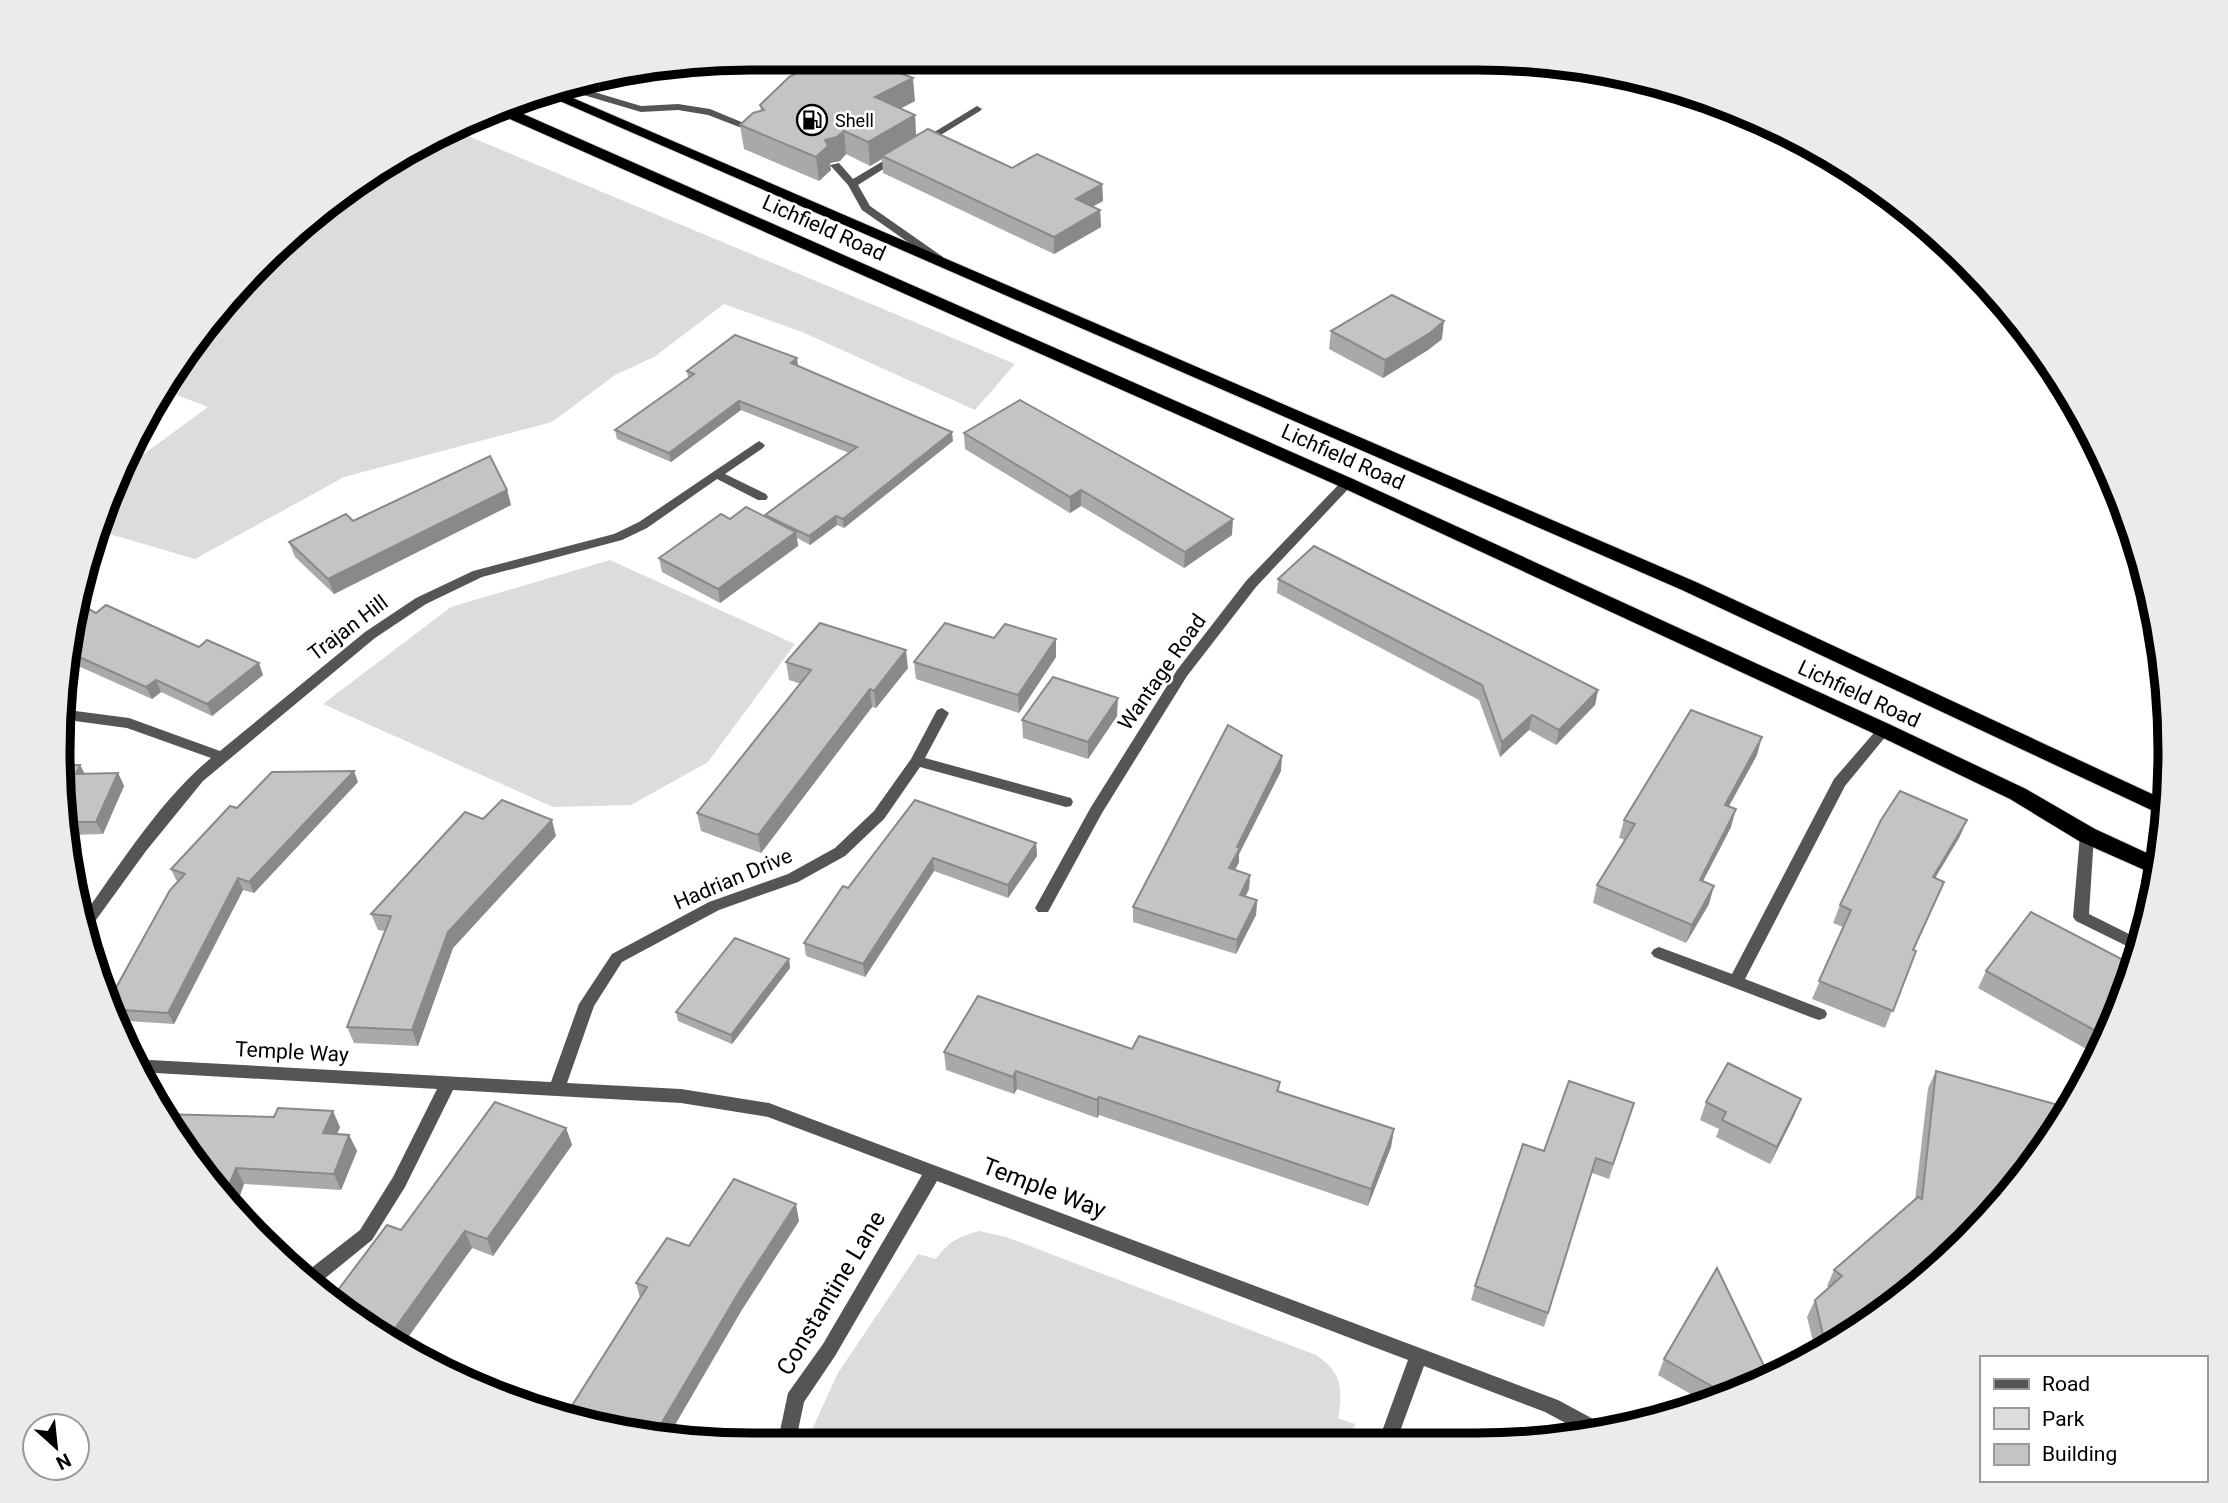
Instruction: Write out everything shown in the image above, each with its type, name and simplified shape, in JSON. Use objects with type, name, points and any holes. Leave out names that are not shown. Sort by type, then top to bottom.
[{"type":"highway","name":"Lichfield Road","points":[[560,98],[1689,586],[2156,805]]},
{"type":"highway","name":"Lichfield Road","points":[[511,114],[1347,483],[1884,730],[2018,794],[2087,835],[2148,863]]},
{"type":"street","points":[[582,91],[641,108],[678,107],[710,112],[760,132]]},
{"type":"street","points":[[852,184],[977,109]]},
{"type":"street","points":[[835,165],[852,184],[866,208],[899,234],[952,267]]},
{"type":"street","name":"Trajan Hill","points":[[90,917],[175,804],[220,756],[370,635],[421,601],[478,574],[618,537],[643,524],[759,444]]},
{"type":"street","points":[[716,474],[762,497]]},
{"type":"street","name":"Wantage Road","points":[[1043,908],[1096,811],[1182,673],[1251,584],[1347,483]]},
{"type":"street","name":"Hadrian Drive","points":[[557,1089],[587,1004],[617,958],[714,905],[793,878],[840,852],[879,815],[917,761],[942,713]]},
{"type":"street","points":[[71,715],[129,723],[220,756]]},
{"type":"street","points":[[1737,980],[1839,783],[1884,730]]},
{"type":"street","points":[[917,761],[1066,802]]},
{"type":"street","points":[[2087,835],[2081,917],[2131,942]]},
{"type":"street","points":[[1659,953],[1737,980],[1819,1014]]},
{"type":"street","name":"Temple Way","points":[[147,1066],[681,1096],[769,1110],[1551,1406],[1584,1424]]},
{"type":"street","points":[[316,1275],[366,1235],[400,1182],[448,1084]]},
{"type":"street","name":"Constantine Lane","points":[[788,1433],[795,1399],[829,1350],[933,1172]]},
{"type":"street","points":[[1390,1433],[1419,1356]]},
{"type":"green space","points":[[463,134],[1015,364],[975,410],[802,332],[724,304],[654,357],[615,375],[552,422],[344,477],[195,559],[106,533],[136,460],[208,407],[172,393],[239,302],[302,239],[337,211],[411,161]]},
{"type":"green space","points":[[610,560],[795,644],[708,762],[631,805],[553,807],[323,704],[451,607]]},
{"type":"green space","points":[[979,1231],[1006,1237],[1316,1355],[1325,1361],[1336,1375],[1340,1390],[1338,1418],[1355,1424],[1352,1433],[810,1433],[838,1373],[918,1254],[936,1259],[954,1240]]},
{"type":"building","points":[[802,70],[891,70],[913,78],[875,97],[915,115],[868,142],[844,131],[837,137],[825,140],[828,146],[816,157],[740,125],[753,113],[764,110],[760,105],[789,77]]},
{"type":"building","points":[[928,129],[1012,168],[1037,154],[1102,184],[1076,199],[1100,210],[1054,237],[882,156]]},
{"type":"building","points":[[1392,295],[1444,321],[1430,333],[1385,360],[1331,331]]},
{"type":"building","points":[[735,335],[797,358],[791,363],[952,432],[843,519],[836,516],[809,536],[765,515],[857,447],[739,401],[669,453],[615,430],[694,374],[687,371]]},
{"type":"building","points":[[1020,400],[1233,519],[1185,552],[1081,490],[1070,497],[964,433]]},
{"type":"building","points":[[490,456],[507,490],[328,579],[289,542],[346,514],[353,521]]},
{"type":"building","points":[[746,507],[796,532],[718,589],[659,558],[721,514],[730,519]]},
{"type":"building","points":[[1314,546],[1598,690],[1559,730],[1532,715],[1502,742],[1482,685],[1278,579]]},
{"type":"building","points":[[106,605],[199,647],[207,640],[259,663],[207,704],[156,680],[146,687],[77,656],[86,607],[96,613]]},
{"type":"building","points":[[820,623],[906,650],[874,691],[870,689],[758,835],[697,813],[811,670],[786,662]]},
{"type":"building","points":[[945,623],[994,638],[1005,624],[1056,639],[1018,695],[914,662]]},
{"type":"building","points":[[1053,677],[1118,698],[1088,742],[1022,720]]},
{"type":"building","points":[[1691,710],[1762,737],[1725,805],[1736,809],[1700,880],[1714,886],[1692,925],[1597,885],[1635,824],[1624,820]]},
{"type":"building","points":[[1228,725],[1282,756],[1229,868],[1250,875],[1240,895],[1257,900],[1237,940],[1133,907]]},
{"type":"building","points":[[70,765],[80,765],[76,774],[118,773],[96,822],[74,822]]},
{"type":"building","points":[[354,771],[249,882],[238,878],[168,1013],[121,1010],[114,991],[170,890],[185,874],[171,869],[230,806],[237,808],[272,772]]},
{"type":"building","points":[[1900,791],[1967,820],[1933,877],[1944,882],[1913,950],[1916,951],[1893,1011],[1819,981],[1851,910],[1840,905],[1881,820]]},
{"type":"building","points":[[502,800],[552,820],[448,932],[412,1030],[347,1027],[391,916],[371,914],[465,812],[483,819]]},
{"type":"building","points":[[915,800],[1036,843],[1008,885],[933,858],[863,964],[804,943],[843,886],[848,888]]},
{"type":"building","points":[[2031,912],[2125,961],[2097,1032],[1986,971]]},
{"type":"building","points":[[735,938],[789,959],[731,1035],[676,1012]]},
{"type":"building","points":[[978,996],[1132,1049],[1139,1036],[1280,1082],[1277,1091],[1394,1129],[1371,1189],[1099,1097],[1097,1100],[1016,1071],[1013,1077],[944,1052]]},
{"type":"building","points":[[1728,1063],[1801,1099],[1777,1147],[1722,1120],[1726,1112],[1706,1102]]},
{"type":"building","points":[[1936,1071],[2059,1105],[2017,1166],[1989,1201],[1958,1233],[1926,1264],[1891,1292],[1824,1338],[1815,1300],[1842,1276],[1834,1270],[1918,1197],[1922,1199]]},
{"type":"building","points":[[1569,1081],[1634,1103],[1613,1164],[1596,1158],[1548,1313],[1475,1286],[1523,1144],[1544,1151]]},
{"type":"building","points":[[495,1102],[566,1128],[487,1239],[465,1231],[393,1331],[337,1292],[387,1225],[401,1230]]},
{"type":"building","points":[[278,1108],[333,1111],[323,1133],[349,1135],[334,1174],[236,1168],[228,1188],[175,1114],[274,1117]]},
{"type":"building","points":[[734,1179],[796,1204],[739,1292],[660,1426],[570,1409],[647,1287],[636,1283],[667,1238],[689,1246]]},
{"type":"building","points":[[1717,1268],[1765,1369],[1717,1389],[1664,1359]]},
{"type":"place","name":"Shell","points":[[812,120]]}]
